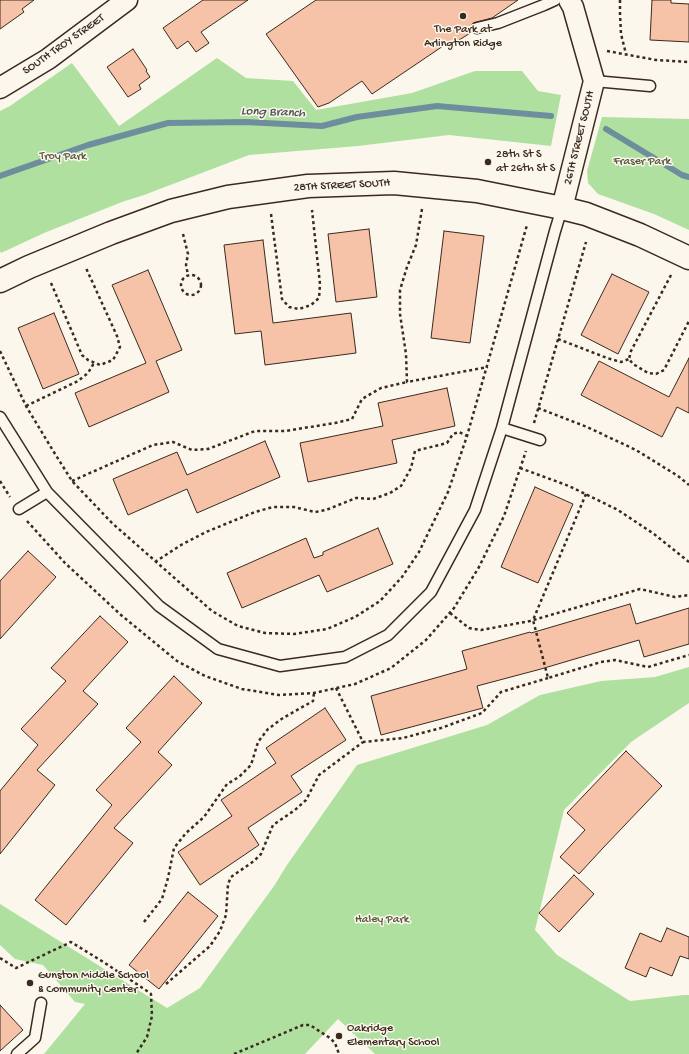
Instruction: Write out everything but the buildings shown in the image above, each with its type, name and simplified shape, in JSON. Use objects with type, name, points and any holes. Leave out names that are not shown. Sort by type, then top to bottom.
[{"type":"street","name":"SOUTH TROY STREET","points":[[0,88],[48,59],[127,0]]},
{"type":"street","name":"26TH STREET SOUTH","points":[[562,208],[594,81],[573,7],[569,0]]},
{"type":"street","name":"28TH STREET SOUTH","points":[[0,281],[29,267],[111,233],[171,211],[228,197],[308,186],[394,183],[477,191],[586,214],[640,235],[689,258]]},
{"type":"lane","points":[[477,28],[498,23],[555,0]]},
{"type":"lane","points":[[594,81],[650,86]]},
{"type":"lane","points":[[0,417],[47,492],[159,606],[218,650],[280,666],[345,657],[388,635],[430,592],[475,510],[502,428],[562,208]]},
{"type":"lane","points":[[502,428],[535,439]]},
{"type":"lane","points":[[19,509],[47,492]]},
{"type":"lane","points":[[17,1054],[35,1038],[41,1004]]},
{"type":"path","points":[[620,0],[621,34],[626,54]]},
{"type":"path","points":[[607,51],[656,60],[689,62]]},
{"type":"path","points":[[407,382],[406,354],[400,314],[400,290],[416,245],[422,209]]},
{"type":"path","points":[[271,214],[282,299],[289,307],[299,309],[311,305],[319,298],[320,284],[312,210]]},
{"type":"path","points":[[0,351],[26,406],[72,481],[112,523],[212,611],[238,626],[265,633],[294,634],[327,629],[355,617],[380,601],[402,577],[419,552],[448,492],[467,436],[488,367],[527,225]]},
{"type":"path","points":[[183,234],[188,254],[186,265],[188,275]]},
{"type":"path","points":[[0,481],[28,521],[64,563],[121,615],[177,661],[205,676],[242,689],[279,695],[314,693],[355,684],[391,668],[426,640],[454,608],[479,567],[504,516],[520,468],[535,439],[538,408],[586,242]]},
{"type":"path","points":[[51,283],[82,355],[88,360],[100,365],[113,360],[120,347],[117,336],[86,268]]},
{"type":"path","points":[[188,275],[195,275],[200,279],[202,285],[200,292],[195,295],[187,295],[182,290],[182,279],[188,275]]},
{"type":"path","points":[[629,359],[631,351],[671,275]]},
{"type":"path","points":[[629,359],[633,364],[648,373],[656,374],[664,370],[689,321]]},
{"type":"path","points":[[558,339],[621,362],[629,359]]},
{"type":"path","points":[[26,406],[78,381],[88,373],[94,363]]},
{"type":"path","points":[[72,481],[153,445],[173,442],[192,450],[208,449],[255,431],[285,431],[352,419],[362,400],[381,388],[488,367]]},
{"type":"path","points":[[538,408],[587,427],[636,450],[678,476],[689,485]]},
{"type":"path","points":[[155,562],[181,545],[206,532],[273,506],[294,507],[315,512],[326,510],[356,498],[373,499],[390,493],[401,486],[411,468],[415,451],[447,443],[453,434],[459,432],[467,436]]},
{"type":"path","points":[[520,468],[569,486],[618,510],[654,534],[689,562]]},
{"type":"path","points":[[548,678],[533,620],[586,494]]},
{"type":"path","points":[[450,613],[469,628],[481,630],[533,620],[640,589],[674,598],[689,595]]},
{"type":"path","points":[[166,984],[210,946],[220,931],[226,915],[228,884],[231,877],[254,861],[261,854],[273,825],[295,810],[306,800],[319,774],[363,742],[403,738],[441,728],[482,713],[501,692],[601,662],[615,660],[648,667],[689,655]]},
{"type":"path","points":[[336,688],[363,742]]},
{"type":"path","points":[[144,922],[162,899],[174,848],[186,833],[204,817],[227,784],[239,777],[251,765],[258,742],[268,729],[283,718],[313,701],[314,693]]},
{"type":"path","points":[[0,958],[16,968],[71,942],[147,991],[151,994],[152,1016],[147,1037],[136,1054]]},
{"type":"path","points":[[234,1054],[310,1024],[335,1043],[339,1054]]},
{"type":"green space","name":"Troy Park","points":[[217,58],[246,78],[293,81],[316,110],[412,93],[475,71],[522,71],[538,91],[561,95],[551,146],[449,135],[358,146],[249,155],[122,202],[44,233],[1,253],[0,111],[10,106],[72,63],[119,126]]},
{"type":"green space","name":"Fraser Park","points":[[602,117],[689,119],[689,230],[654,214],[598,194],[588,183],[587,171]]},
{"type":"green space","name":"Haley Park","points":[[689,667],[689,703],[631,742],[564,810],[535,930],[557,955],[630,1001],[689,995],[689,1054],[375,1054],[338,1019],[305,1054],[44,1054],[85,1004],[75,1002],[43,965],[15,959],[0,945],[0,904],[167,1008],[200,988],[274,886],[357,765],[487,725],[540,695],[601,681],[655,677]]},
{"type":"waterway","name":"Long Branch","points":[[0,176],[88,145],[168,123],[246,122],[322,126],[357,117],[437,106],[551,116]]},
{"type":"waterway","name":"Long Branch","points":[[606,129],[682,175],[689,177]]},
{"type":"place","name":"The Park at Arlington Ridge","points":[[463,16]]},
{"type":"place","name":"28th St S at 26th St S","points":[[488,162]]},
{"type":"place","name":"Gunston Middle School & Community Center","points":[[30,983]]},
{"type":"place","name":"Oakridge Elementary School","points":[[339,1036]]}]
